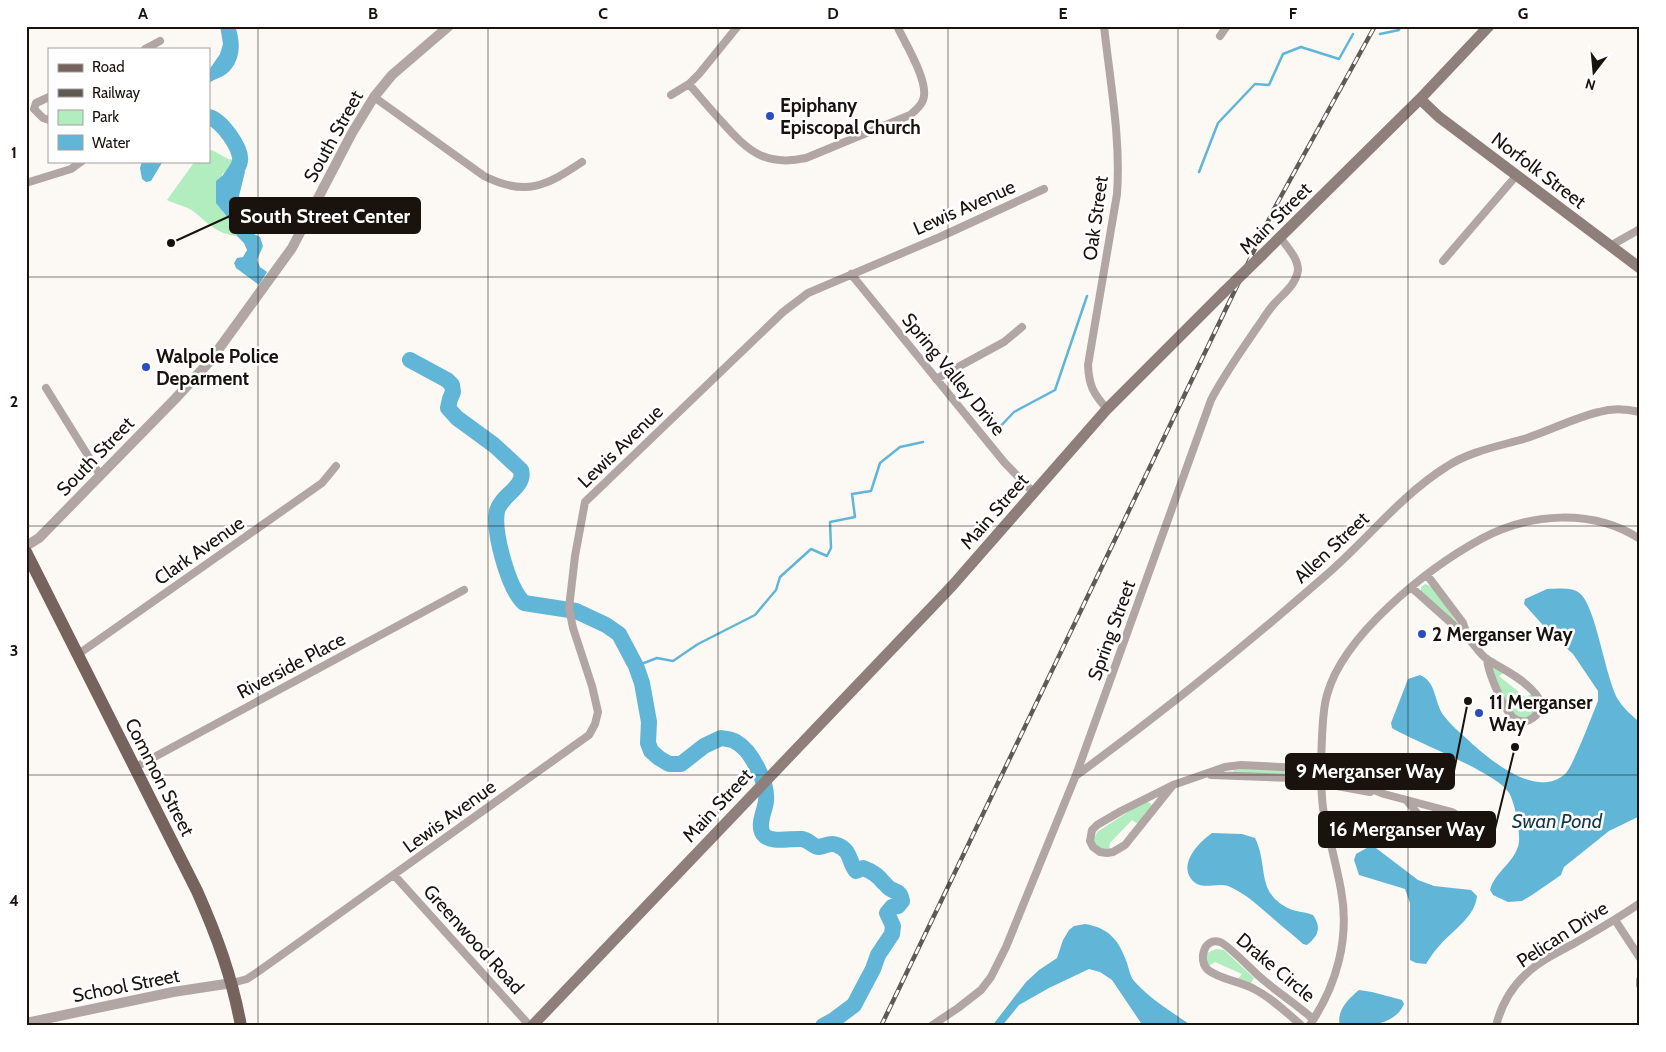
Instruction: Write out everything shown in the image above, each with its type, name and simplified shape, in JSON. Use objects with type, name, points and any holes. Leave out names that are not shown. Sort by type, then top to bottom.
[{"type":"main road","name":"Main Street","points":[[531,1026],[952,586],[1107,409],[1420,99],[1489,26]]},
{"type":"main road","name":"Norfolk Street","points":[[1420,99],[1439,117],[1640,268]]},
{"type":"main road","name":"Common Street","points":[[26,552],[197,891],[214,929],[232,983],[241,1026]]},
{"type":"street","name":"South Street","points":[[26,546],[39,538],[205,366],[282,264],[374,96],[392,75],[449,26]]},
{"type":"street","points":[[671,95],[689,84],[714,58],[738,26]]},
{"type":"street","points":[[689,84],[741,144],[771,160],[789,162],[806,158],[910,115],[918,109],[924,100],[925,89],[922,78],[897,26]]},
{"type":"street","name":"Oak Street","points":[[1104,26],[1119,167],[1116,202],[1088,365],[1092,392],[1107,409]]},
{"type":"street","points":[[1220,36],[1228,26]]},
{"type":"street","points":[[147,48],[160,41]]},
{"type":"street","points":[[374,96],[484,176],[504,184],[530,187],[543,184],[555,180],[582,162]]},
{"type":"street","points":[[48,97],[36,103],[34,109],[43,118],[48,120]]},
{"type":"street","points":[[26,184],[71,169],[81,162]]},
{"type":"street","points":[[1443,261],[1516,176]]},
{"type":"street","name":"Lewis Avenue","points":[[232,983],[247,979],[260,971],[589,735],[595,724],[598,712],[570,612],[575,556],[585,502],[783,312],[808,293],[940,237],[1044,189]]},
{"type":"street","points":[[1610,246],[1640,229]]},
{"type":"street","name":"Spring Street","points":[[931,1026],[973,997],[991,977],[1006,947],[1076,775],[1211,400],[1223,376],[1241,349],[1296,278],[1297,262],[1280,237]]},
{"type":"street","name":"Spring Valley Drive","points":[[851,274],[1004,462],[1034,492]]},
{"type":"street","points":[[936,379],[1004,342],[1022,327]]},
{"type":"street","points":[[46,388],[100,475]]},
{"type":"street","name":"Allen Street","points":[[1076,775],[1133,735],[1188,692],[1327,576],[1418,487],[1447,466],[1478,452],[1528,438],[1599,412],[1623,409],[1640,412]]},
{"type":"street","name":"Clark Avenue","points":[[77,656],[322,482],[336,466]]},
{"type":"street","points":[[1310,1024],[1327,995],[1335,976],[1344,936],[1341,890],[1324,808],[1321,769],[1325,702],[1334,674],[1353,645],[1390,606],[1427,574],[1461,551],[1500,530],[1534,520],[1566,517],[1617,527],[1640,538]]},
{"type":"street","points":[[1427,574],[1463,623],[1467,635]]},
{"type":"street","points":[[1412,588],[1467,635],[1487,660],[1519,678],[1532,690],[1540,704],[1538,713],[1529,721],[1519,721],[1510,715],[1495,687],[1487,660]]},
{"type":"street","name":"Riverside Place","points":[[134,768],[464,590]]},
{"type":"street","points":[[1173,785],[1125,845],[1107,854],[1093,848],[1090,841],[1092,830],[1121,810],[1173,785],[1225,767],[1241,765],[1321,769],[1384,794],[1452,812],[1460,816],[1465,823],[1466,829],[1463,835],[1454,843],[1446,844],[1440,840],[1407,801]]},
{"type":"street","points":[[1206,775],[1293,778],[1384,794]]},
{"type":"street","name":"Greenwood Road","points":[[394,875],[531,1026]]},
{"type":"street","name":"Pelican Drive","points":[[1496,1026],[1504,1003],[1516,984],[1526,974],[1548,958],[1615,920],[1640,903]]},
{"type":"street","points":[[1615,920],[1640,958]]},
{"type":"street","name":"Drake Circle","points":[[1302,1026],[1278,1005],[1254,988],[1212,973],[1206,968],[1203,962],[1203,954],[1206,946],[1212,942],[1219,942],[1227,946],[1310,1024]]},
{"type":"street","points":[[1254,988],[1262,978]]},
{"type":"street","points":[[1640,980],[1640,985]]},
{"type":"street","name":"School Street","points":[[26,1023],[173,992],[232,983]]},
{"type":"green space","points":[[210,151],[228,159],[240,161],[222,174],[222,211],[228,218],[237,236],[218,230],[190,209],[167,200],[194,162],[210,162]]},
{"type":"green space","points":[[1425,584],[1433,587],[1459,626],[1421,593],[1421,587]]},
{"type":"green space","points":[[1491,666],[1505,672],[1499,676],[1525,697],[1532,694],[1535,706],[1530,718],[1519,717],[1509,707],[1501,693]]},
{"type":"green space","points":[[1250,768],[1311,772],[1313,774],[1310,778],[1233,773],[1234,770]]},
{"type":"green space","points":[[1145,801],[1152,806],[1139,825],[1132,820],[1110,843],[1109,850],[1105,852],[1095,844],[1094,839],[1097,832]]},
{"type":"green space","points":[[1216,949],[1224,950],[1254,978],[1251,983],[1237,980],[1242,974],[1215,962],[1207,967],[1205,959],[1207,953]]},
{"type":"water","points":[[220,26],[235,26],[239,45],[235,64],[224,75],[210,82],[210,69],[220,54],[223,44]]},
{"type":"water","points":[[240,161],[245,172],[239,196],[252,220],[250,228],[254,234],[260,237],[263,246],[257,260],[260,267],[267,272],[259,285],[236,268],[234,263],[237,258],[243,257],[247,250],[228,218],[216,203],[216,181]]},
{"type":"water","points":[[142,162],[162,162],[151,181],[146,182],[142,179],[140,168]]},
{"type":"water","name":"Swan Pond","points":[[1547,589],[1571,589],[1578,592],[1584,599],[1595,625],[1614,691],[1621,704],[1640,723],[1640,816],[1609,831],[1564,867],[1561,875],[1532,895],[1522,901],[1508,902],[1493,895],[1490,890],[1496,877],[1514,855],[1519,842],[1517,817],[1509,793],[1502,785],[1490,777],[1392,728],[1391,723],[1408,679],[1420,675],[1430,683],[1441,711],[1449,722],[1486,756],[1499,765],[1526,779],[1540,782],[1553,781],[1565,774],[1577,752],[1598,701],[1598,691],[1573,654],[1550,633],[1524,604],[1525,599]]},
{"type":"water","points":[[1212,833],[1242,834],[1255,838],[1259,848],[1267,887],[1272,895],[1279,903],[1290,909],[1313,915],[1316,920],[1318,931],[1307,945],[1303,944],[1257,904],[1235,889],[1223,885],[1204,886],[1192,880],[1188,874],[1189,860],[1201,842]]},
{"type":"water","points":[[1372,845],[1418,880],[1434,886],[1471,890],[1477,896],[1468,917],[1438,947],[1426,964],[1410,960],[1410,903],[1405,889],[1359,875],[1354,860],[1356,854]]},
{"type":"water","points":[[1085,924],[1101,929],[1112,936],[1120,948],[1134,981],[1140,988],[1192,1026],[1143,1026],[1112,980],[1100,972],[1089,969],[1019,1005],[1002,1026],[992,1026],[1026,982],[1039,970],[1057,958],[1063,940],[1069,930],[1074,926]]},
{"type":"water","points":[[1359,990],[1402,1000],[1404,1004],[1393,1018],[1385,1022],[1340,1026],[1341,1010],[1347,1001]]},
{"type":"waterway","points":[[1380,34],[1399,30],[1400,26]]},
{"type":"waterway","points":[[1199,172],[1218,123],[1255,84],[1269,85],[1283,54],[1301,47],[1339,59],[1353,34]]},
{"type":"waterway","points":[[210,117],[225,129],[238,149],[240,161],[230,179]]},
{"type":"waterway","points":[[995,432],[1014,412],[1055,390],[1087,296]]},
{"type":"waterway","points":[[410,360],[447,380],[452,385],[453,392],[448,408],[457,418],[494,445],[521,470],[522,476],[520,481],[499,505],[496,520],[503,559],[512,585],[524,603],[576,611],[606,625],[619,634],[636,666],[642,683],[649,722],[648,743],[651,751],[669,764],[681,764],[704,746],[721,738],[734,741],[742,746],[753,759],[764,785],[766,801],[761,830],[766,837],[776,840],[802,839],[819,847],[830,844],[842,847],[856,871],[863,868],[872,872],[888,888],[900,895],[902,901],[898,906],[892,907],[887,913],[893,926],[892,934],[878,955],[873,969],[854,1005],[823,1026]]},
{"type":"waterway","points":[[636,666],[657,658],[673,661],[698,644],[755,615],[776,590],[780,577],[811,549],[827,556],[831,548],[830,522],[855,517],[852,494],[871,491],[880,463],[900,447],[923,442]]},
{"type":"railway","points":[[881,1026],[1274,209],[1375,26]]},
{"type":"place","name":"Epiphany Episcopal Church","points":[[770,116]]},
{"type":"place","name":"South Street Center","points":[[171,243]]},
{"type":"place","name":"Walpole Police Deparment","points":[[146,367]]},
{"type":"place","name":"2 Merganser Way","points":[[1422,634]]},
{"type":"place","name":"9 Merganser Way","points":[[1468,701]]},
{"type":"place","name":"11 Merganser Way","points":[[1479,713]]},
{"type":"place","name":"16 Merganser Way","points":[[1515,747]]}]
